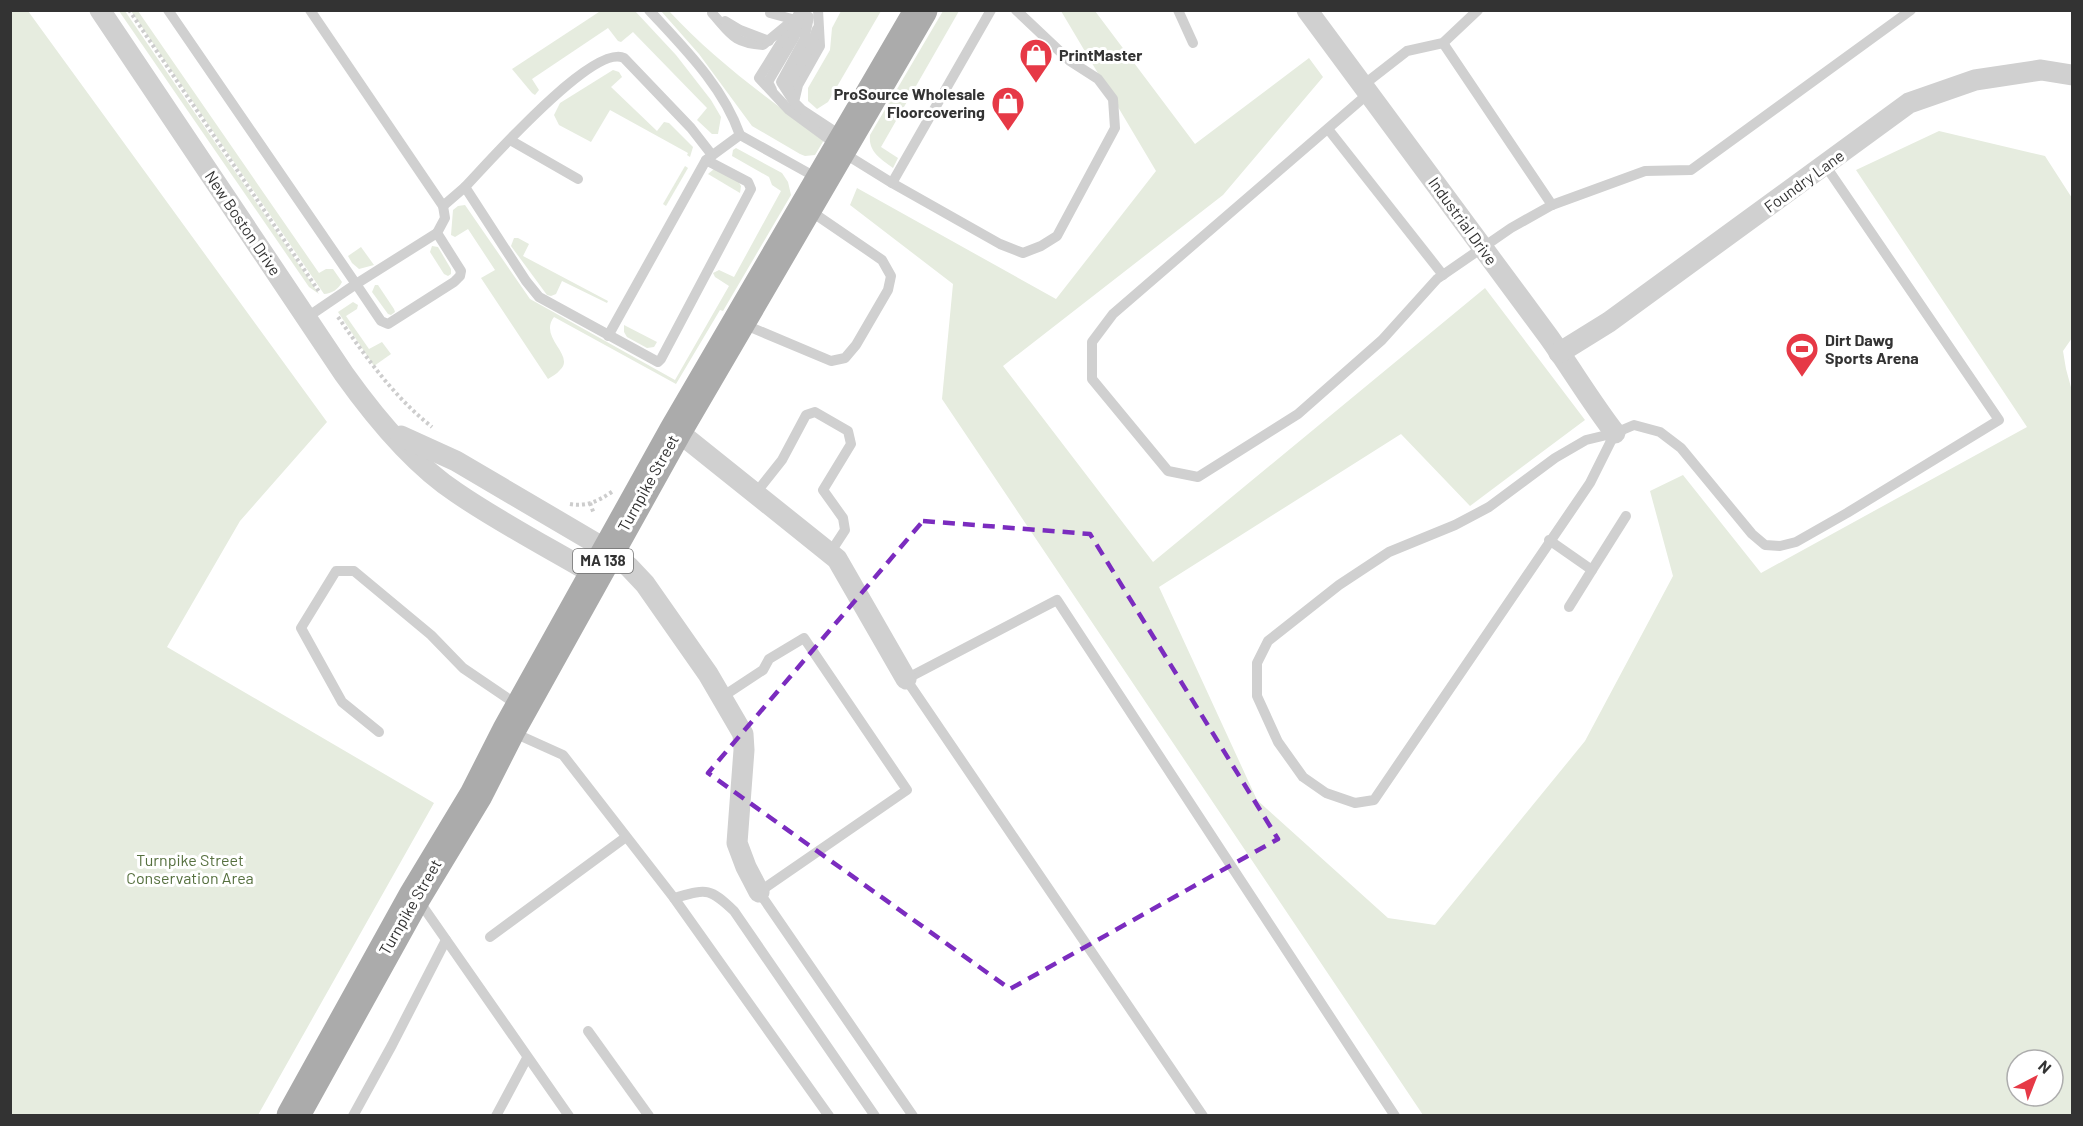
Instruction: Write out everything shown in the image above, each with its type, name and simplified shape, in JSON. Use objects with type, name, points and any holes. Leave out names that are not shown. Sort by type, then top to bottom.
[{"type":"main road","name":"Turnpike Street","points":[[293,1116],[415,896],[476,795],[676,430],[921,10]]},
{"type":"street","name":"New Boston Drive","points":[[100,10],[306,318],[380,423],[456,493],[602,563],[629,567],[645,584],[722,697],[743,734],[744,750],[737,843],[759,892]]},
{"type":"street","name":"Industrial Drive","points":[[1307,10],[1559,353],[1615,434]]},
{"type":"street","name":"Foundry Lane","points":[[1559,353],[1609,322],[1909,103],[1975,80],[2041,70],[2073,75]]},
{"type":"street","points":[[676,430],[837,559],[906,679]]},
{"type":"lane","points":[[168,10],[383,324],[394,321],[460,276],[459,267],[437,233]]},
{"type":"lane","points":[[306,318],[437,233],[445,218],[443,206],[310,10]]},
{"type":"lane","points":[[649,10],[692,57],[724,100],[733,115],[740,135],[814,195],[882,260],[891,276],[888,290],[856,345],[845,358],[831,361],[739,323]]},
{"type":"lane","points":[[791,106],[781,81],[804,40],[808,10]]},
{"type":"lane","points":[[791,106],[767,83],[808,10]]},
{"type":"lane","points":[[791,106],[798,85],[820,46],[818,10]]},
{"type":"lane","points":[[892,183],[991,10]]},
{"type":"lane","points":[[797,13],[759,78],[791,106],[892,183],[1000,244],[1023,253],[1057,236],[1115,128],[1113,99],[1098,79],[1070,61],[1016,10]]},
{"type":"lane","points":[[1178,10],[1193,43]]},
{"type":"lane","points":[[1478,10],[1443,43],[1407,51],[1328,129],[1113,314],[1092,342],[1092,379],[1167,471],[1198,477],[1298,414],[1382,340],[1443,274],[1511,228],[1552,205],[1645,171],[1691,170],[1911,10]]},
{"type":"lane","points":[[711,12],[740,42],[763,45],[784,29],[797,13]]},
{"type":"lane","points":[[770,13],[797,13]]},
{"type":"lane","points":[[1443,43],[1552,205]]},
{"type":"lane","points":[[443,206],[465,187],[556,94],[596,63],[619,56],[624,58],[691,128],[709,157],[748,182],[752,189],[658,362],[652,361],[546,302],[532,290],[465,187]]},
{"type":"lane","points":[[1328,129],[1443,274]]},
{"type":"lane","points":[[608,336],[709,157],[740,135]]},
{"type":"lane","points":[[510,140],[578,179]]},
{"type":"lane","points":[[1615,434],[1590,483],[1374,800],[1355,802],[1335,796],[1326,793],[1303,777],[1278,742],[1257,696],[1257,663],[1268,641],[1339,585],[1389,552],[1455,525],[1489,507],[1555,458],[1586,440],[1615,434],[1634,426],[1660,432],[1681,448],[1752,534],[1765,545],[1780,546],[1796,542],[1847,513],[1999,420],[1825,165]]},
{"type":"lane","points":[[755,494],[782,460],[806,415],[815,412],[848,431],[851,444],[823,490],[843,518],[846,530],[830,553]]},
{"type":"lane","points":[[1569,607],[1626,516]]},
{"type":"lane","points":[[1549,540],[1592,570]]},
{"type":"lane","points":[[379,732],[342,702],[301,628],[336,571],[354,571],[431,634],[516,719],[563,755],[674,898],[824,1114]]},
{"type":"lane","points":[[1203,1116],[906,679],[1057,600],[1395,1116]]},
{"type":"lane","points":[[722,697],[763,670],[769,659],[804,638],[906,790],[759,892],[913,1116]]},
{"type":"lane","points":[[490,937],[626,837]]},
{"type":"lane","points":[[674,898],[699,891],[716,894],[734,911],[875,1116]]},
{"type":"lane","points":[[415,896],[569,1116]]},
{"type":"lane","points":[[353,1116],[446,940]]},
{"type":"lane","points":[[588,1031],[649,1116]]},
{"type":"lane","points":[[496,1116],[527,1058]]},
{"type":"path","points":[[129,10],[321,293]]},
{"type":"path","points":[[338,316],[380,377],[438,431]]},
{"type":"path","points":[[566,503],[581,505],[590,503],[613,491]]},
{"type":"path","points":[[590,503],[594,514]]},
{"type":"highlighted area","points":[[923,521],[1090,534],[1278,839],[1010,989],[708,773]]},
{"type":"green space","points":[[602,10],[635,11],[676,55],[711,100],[721,117],[718,134],[712,134],[697,120],[707,108],[633,32],[621,42],[608,28],[532,79],[539,90],[535,95],[532,93],[512,69]]},
{"type":"green space","name":"Turnpike Street Conservation Area","points":[[10,11],[28,11],[327,422],[240,521],[167,647],[434,803],[258,1115],[11,1115]]},
{"type":"green space","points":[[119,11],[125,11],[319,294],[309,287]]},
{"type":"green space","points":[[131,11],[138,11],[319,273],[326,269],[333,269],[342,282],[334,291],[324,294]]},
{"type":"green space","points":[[661,11],[669,11],[724,63],[824,140],[815,155],[800,154],[752,126],[699,54]]},
{"type":"green space","points":[[841,11],[881,11],[828,102],[817,109],[808,101],[808,88],[830,50],[832,28]]},
{"type":"green space","points":[[943,11],[959,11],[881,147],[898,158],[893,168],[873,151],[870,135]]},
{"type":"green space","points":[[1061,11],[1095,11],[1195,144],[1309,58],[1323,77],[1223,195],[1003,366],[1153,562],[1485,288],[1585,420],[1470,506],[1401,434],[1159,587],[1257,800],[1388,918],[1435,925],[1585,741],[1673,576],[1650,491],[1683,475],[1761,573],[2027,427],[1856,170],[1939,131],[2045,156],[2072,198],[2072,338],[2063,351],[2072,391],[2072,1115],[1423,1115],[942,399],[953,284],[850,205],[857,188],[1056,299],[1156,171]]},
{"type":"green space","points":[[613,70],[619,72],[622,77],[611,87],[657,131],[664,122],[669,123],[693,147],[690,157],[688,153],[610,110],[591,142],[559,125],[554,115],[560,103]]},
{"type":"green space","points":[[736,148],[782,173],[788,182],[791,195],[723,311],[720,310],[676,384],[554,317],[550,325],[550,332],[564,358],[564,364],[548,379],[481,278],[495,270],[468,229],[455,237],[451,235],[453,210],[465,205],[530,299],[675,380],[729,286],[715,277],[713,273],[719,270],[734,277],[781,191],[772,185],[769,177],[732,156]]},
{"type":"green space","points":[[685,166],[688,168],[666,206],[663,204]]},
{"type":"green space","points":[[714,169],[738,181],[741,186],[740,193],[708,174]]},
{"type":"green space","points":[[514,238],[529,244],[523,256],[608,301],[607,303],[562,281],[556,294],[547,295],[511,246]]},
{"type":"green space","points":[[432,246],[438,247],[451,269],[451,274],[448,276],[444,274],[430,252]]},
{"type":"green space","points":[[361,247],[374,265],[359,269],[352,263],[348,256]]},
{"type":"green space","points":[[375,285],[378,285],[394,309],[395,312],[391,315],[372,292]]},
{"type":"green space","points":[[353,302],[358,305],[357,309],[346,316],[369,349],[382,342],[391,354],[374,366],[338,312]]},
{"type":"green space","points":[[624,325],[657,342],[654,347],[647,348],[627,337]]},
{"type":"place","name":"PrintMaster","points":[[1036,84]]},
{"type":"place","name":"ProSource Wholesale Floorcovering","points":[[1008,132]]},
{"type":"place","name":"Dirt Dawg Sports Arena","points":[[1802,378]]}]
